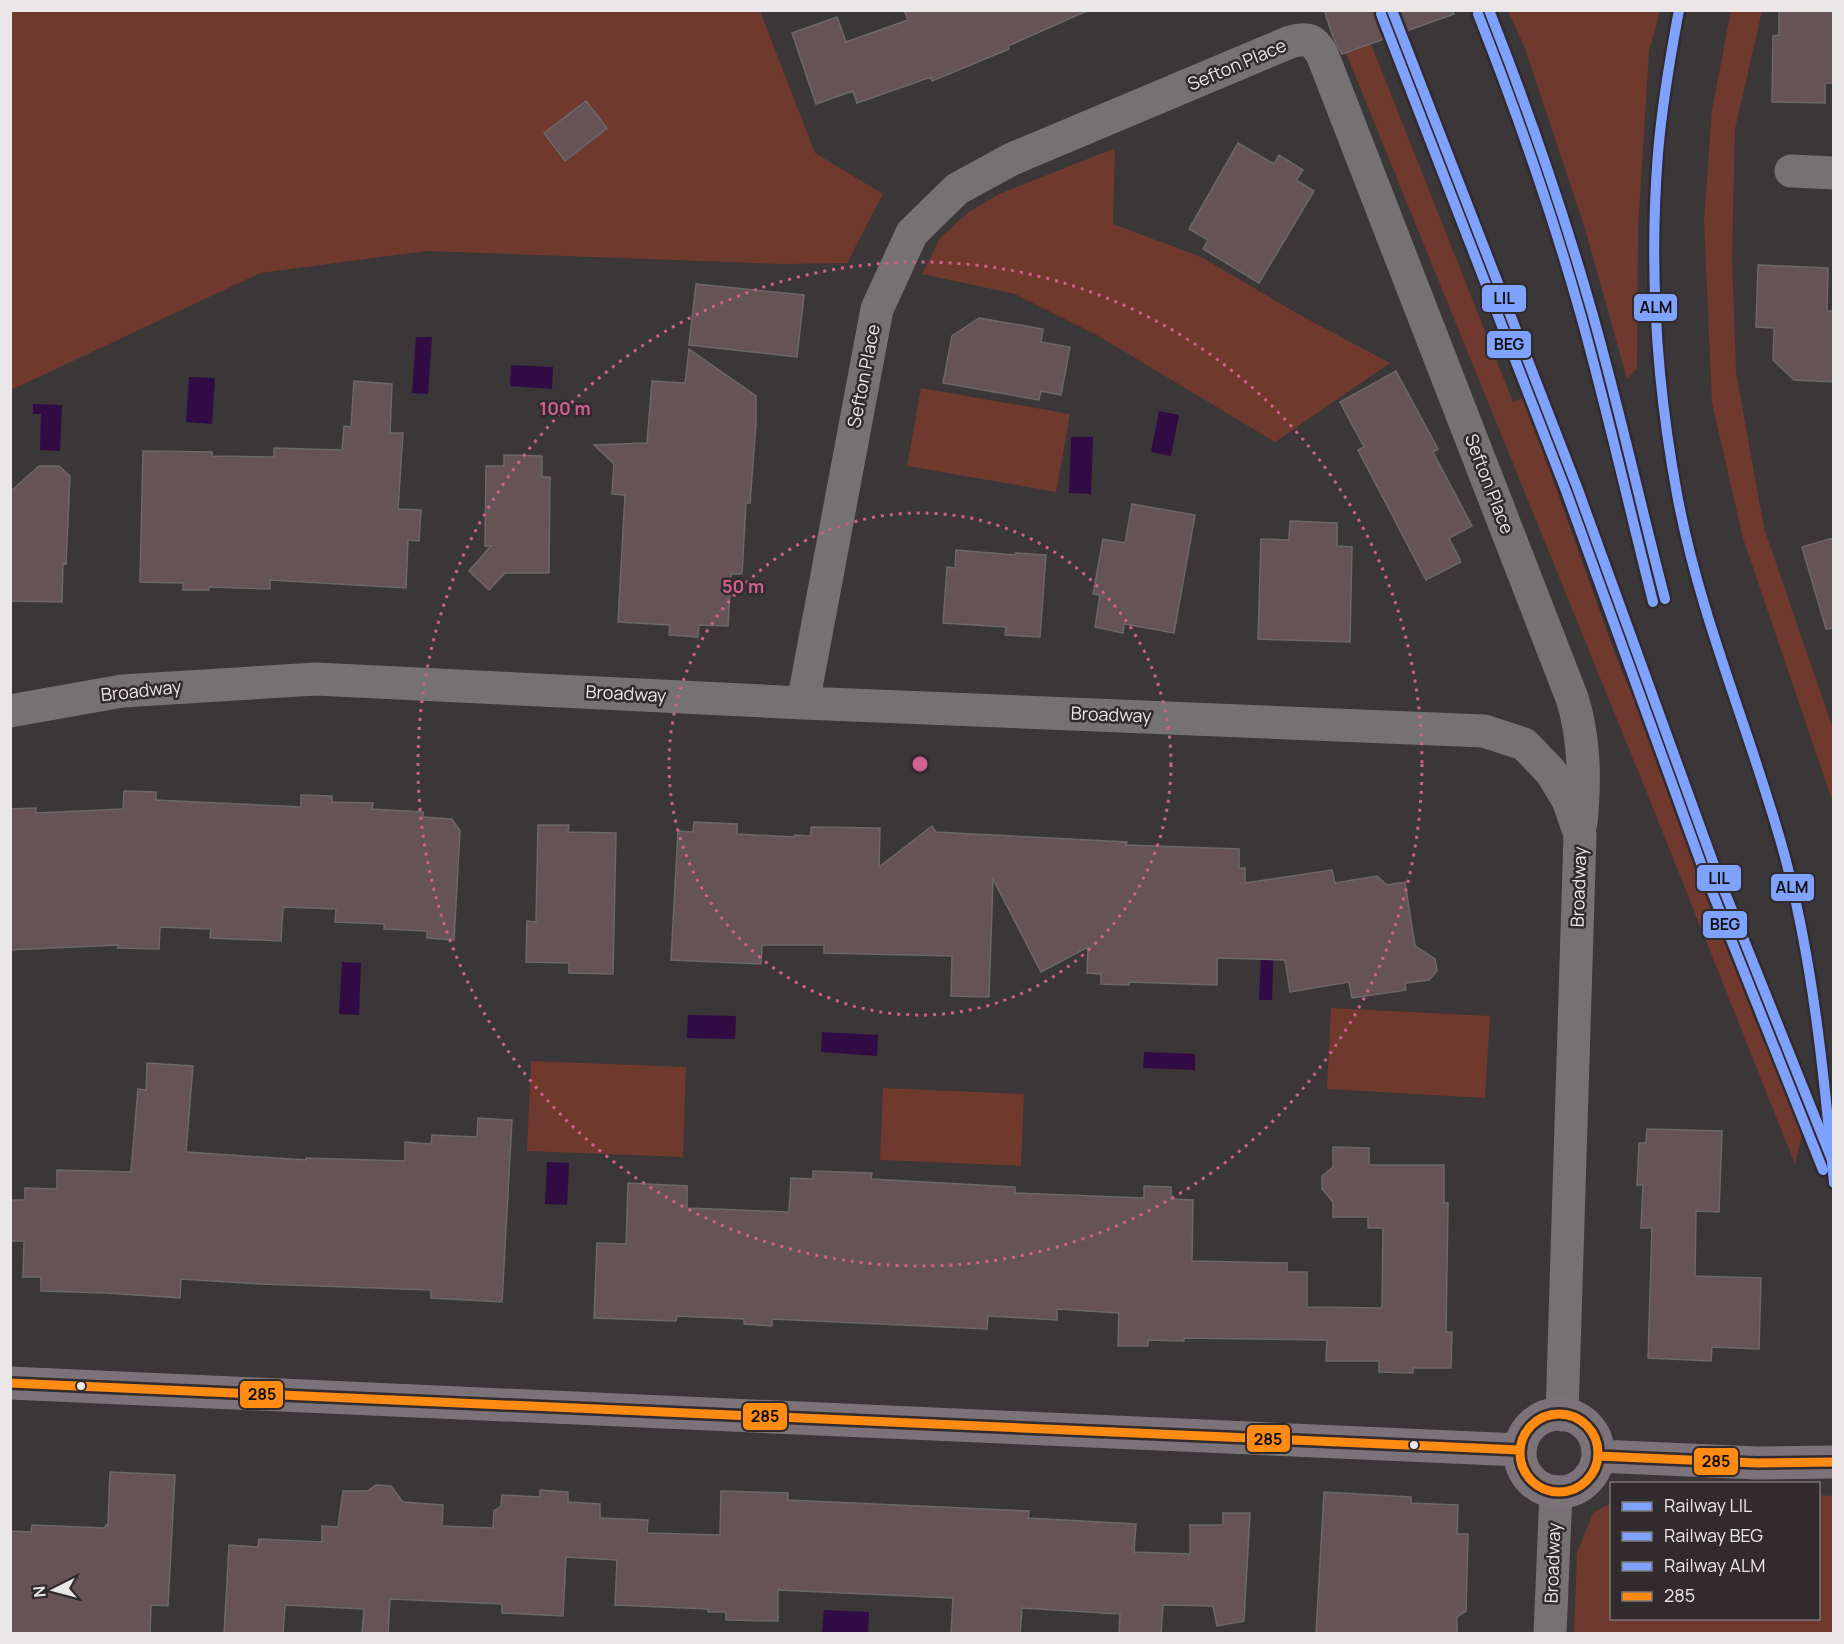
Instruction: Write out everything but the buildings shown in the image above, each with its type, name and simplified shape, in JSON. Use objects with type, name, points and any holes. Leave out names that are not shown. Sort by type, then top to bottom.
[{"type":"main road","points":[[10,1383],[1520,1450]]},
{"type":"main road","points":[[1562,1415],[1574,1418],[1588,1426],[1596,1440],[1598,1456],[1594,1472],[1584,1484],[1570,1490],[1556,1492],[1544,1490],[1533,1482],[1525,1472],[1520,1450],[1523,1437],[1533,1424],[1545,1417],[1562,1415]]},
{"type":"main road","points":[[1598,1456],[1757,1463],[1833,1462]]},
{"type":"street","name":"Sefton Place","points":[[803,703],[877,309],[912,233],[957,189],[1012,159],[1290,42],[1310,40],[1322,54],[1572,698],[1579,721],[1582,745],[1583,808],[1580,835]]},
{"type":"street","points":[[1791,171],[1833,173]]},
{"type":"street","name":"Broadway","points":[[10,711],[122,691],[316,679],[803,703],[1484,731],[1524,744],[1551,772],[1568,800],[1580,835],[1562,1415]]},
{"type":"street","name":"Broadway","points":[[1550,1634],[1556,1492]]},
{"type":"shaded area","points":[[1731,10],[1762,11],[1735,129],[1732,258],[1736,372],[1764,528],[1833,729],[1833,803],[1743,538],[1712,403],[1704,220],[1712,110]]},
{"type":"shaded area","points":[[10,11],[760,11],[815,153],[883,194],[847,263],[783,264],[427,251],[260,273],[11,390]]},
{"type":"shaded area","points":[[1508,11],[1660,11],[1649,51],[1638,229],[1637,368],[1627,379],[1584,225],[1525,48]]},
{"type":"shaded area","points":[[1371,44],[1513,402],[1524,398],[1615,654],[1780,1051],[1803,1130],[1795,1164],[1346,53]]},
{"type":"shaded area","points":[[1115,148],[1113,224],[1201,257],[1300,315],[1390,363],[1275,442],[1095,334],[1015,294],[922,274],[940,238],[969,212],[999,194]]},
{"type":"shaded area","points":[[416,337],[432,337],[428,394],[412,393]]},
{"type":"shaded area","points":[[511,365],[553,367],[552,389],[510,386]]},
{"type":"shaded area","points":[[189,377],[215,378],[212,424],[186,422]]},
{"type":"shaded area","points":[[921,388],[1070,414],[1056,492],[907,466]]},
{"type":"shaded area","points":[[33,404],[62,405],[60,451],[40,450],[41,414],[33,414]]},
{"type":"shaded area","points":[[1159,411],[1179,415],[1171,456],[1151,452]]},
{"type":"shaded area","points":[[1071,437],[1093,437],[1091,494],[1069,493]]},
{"type":"shaded area","points":[[1263,909],[1275,909],[1272,1000],[1259,1000]]},
{"type":"shaded area","points":[[342,962],[361,963],[359,1015],[339,1014]]},
{"type":"shaded area","points":[[1331,1008],[1490,1016],[1485,1098],[1327,1089]]},
{"type":"shaded area","points":[[688,1015],[736,1016],[735,1039],[687,1038]]},
{"type":"shaded area","points":[[822,1032],[878,1035],[877,1056],[821,1052]]},
{"type":"shaded area","points":[[1144,1052],[1195,1054],[1195,1070],[1143,1068]]},
{"type":"shaded area","points":[[531,1061],[686,1067],[683,1157],[527,1151]]},
{"type":"shaded area","points":[[883,1088],[1024,1094],[1021,1166],[880,1160]]},
{"type":"shaded area","points":[[547,1162],[569,1163],[567,1205],[545,1204]]},
{"type":"shaded area","points":[[1820,1495],[1833,1496],[1833,1633],[1574,1633],[1577,1553],[1593,1513],[1610,1504],[1610,1620],[1820,1620]]},
{"type":"shaded area","points":[[824,1610],[869,1612],[868,1633],[822,1633]]},
{"type":"rail line","name":"LIL","points":[[1392,10],[1577,487],[1714,865],[1834,1165]]},
{"type":"rail line","name":"LIL","points":[[1489,10],[1544,160],[1581,274],[1665,599]]},
{"type":"rail line","name":"ALM","points":[[1679,10],[1662,117],[1655,196],[1656,324],[1664,409],[1677,494],[1699,586],[1772,812],[1795,897],[1816,1019],[1834,1183]]},
{"type":"rail line","name":"BEG","points":[[1381,14],[1566,491],[1703,869],[1823,1170]]},
{"type":"rail line","name":"BEG","points":[[1478,14],[1533,164],[1570,278],[1600,387],[1653,602]]},
{"type":"transit line","name":"285","points":[[10,1383],[1520,1450]]},
{"type":"transit line","name":"285","points":[[1559,1414],[1574,1417],[1586,1426],[1595,1438],[1598,1453],[1595,1468],[1586,1480],[1574,1489],[1559,1492],[1544,1489],[1532,1480],[1523,1468],[1520,1453],[1523,1438],[1532,1426],[1544,1417],[1559,1414]]},
{"type":"transit line","name":"285","points":[[1598,1456],[1757,1463],[1834,1462]]}]
